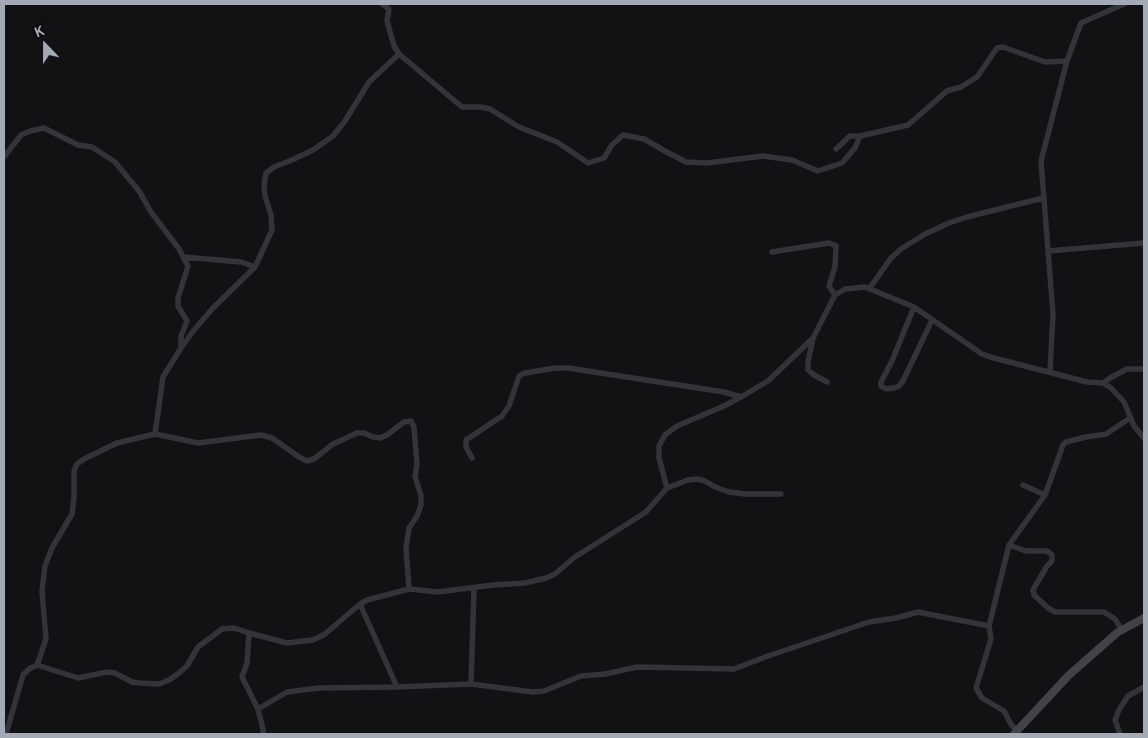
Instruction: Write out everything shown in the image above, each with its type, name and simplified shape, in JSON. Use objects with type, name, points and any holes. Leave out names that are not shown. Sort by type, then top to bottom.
[{"type":"street","points":[[382,4],[389,9],[388,21],[394,46],[399,54],[462,107],[490,109],[519,127],[558,142],[588,163],[604,158],[612,145],[623,135],[644,139],[686,162],[708,163],[763,156],[792,160],[818,171],[842,163],[854,148],[860,136]]},
{"type":"street","points":[[1050,372],[1053,314],[1041,161],[1067,61],[1081,23],[1124,4]]},
{"type":"street","points":[[836,149],[850,136],[860,136],[908,125],[948,91],[977,77],[997,48],[1003,47],[1045,62],[1067,61]]},
{"type":"street","points":[[155,434],[163,378],[194,330],[213,308],[255,267],[272,230],[271,215],[265,196],[266,173],[274,167],[313,150],[333,136],[345,121],[369,82],[399,54]]},
{"type":"street","points":[[4,157],[20,135],[44,128],[78,145],[92,147],[114,162],[139,191],[151,212],[174,241],[188,266],[178,298],[178,306],[187,321],[181,336],[181,348]]},
{"type":"street","points":[[869,289],[891,258],[901,249],[925,234],[967,216],[1043,198]]},
{"type":"street","points":[[772,252],[829,243],[836,246],[835,267],[828,286],[835,295]]},
{"type":"street","points":[[1048,251],[1144,243]]},
{"type":"street","points":[[184,257],[241,262],[255,267]]},
{"type":"street","points":[[667,488],[659,458],[659,446],[666,435],[677,426],[724,406],[768,381],[812,338],[835,295],[845,289],[865,287],[914,307],[982,354],[990,357],[1088,382],[1104,383],[1124,402],[1134,426],[1144,438]]},
{"type":"street","points":[[914,307],[892,361],[880,382],[881,386],[886,389],[894,388],[903,381],[932,320]]},
{"type":"street","points":[[812,338],[808,370],[827,382]]},
{"type":"street","points":[[472,458],[466,447],[466,440],[502,416],[509,406],[519,376],[525,373],[555,368],[568,368],[724,392],[741,397]]},
{"type":"street","points":[[1104,383],[1127,370],[1144,369]]},
{"type":"street","points":[[1130,418],[1106,434],[1066,442],[1063,445],[1045,495],[1009,545],[989,626],[991,639],[976,688],[982,698],[1004,712],[1016,732],[1069,675],[1122,630],[1144,618]]},
{"type":"street","points":[[6,734],[23,675],[37,665],[46,640],[42,591],[45,566],[52,548],[72,514],[74,471],[77,464],[84,459],[117,443],[155,434],[198,443],[262,435],[272,438],[307,462],[314,459],[333,444],[356,432],[380,438],[404,422],[411,422],[414,427],[418,464],[415,476],[421,496],[421,506],[409,528],[406,548],[409,589]]},
{"type":"street","points":[[37,665],[78,678],[107,672],[115,673],[132,682],[159,684],[179,673],[187,666],[198,647],[222,629],[234,628],[287,643],[313,640],[324,634],[367,600],[409,589],[438,592],[524,583],[546,578],[555,574],[575,557],[646,512],[667,488],[688,480],[697,479],[705,481],[729,492],[781,494]]},
{"type":"street","points":[[1023,484],[1045,495]]},
{"type":"street","points":[[1009,545],[1026,551],[1047,551],[1052,555],[1052,562],[1047,566],[1034,590],[1034,596],[1048,608],[1055,612],[1104,612],[1114,619],[1122,630]]},
{"type":"street","points":[[471,684],[474,588]]},
{"type":"street","points":[[360,604],[397,688]]},
{"type":"street","points":[[258,710],[287,692],[318,688],[397,688],[471,684],[533,692],[544,691],[581,676],[605,674],[637,667],[734,669],[869,622],[918,612],[989,626]]},
{"type":"street","points":[[249,633],[247,663],[242,676],[258,710],[263,734]]},
{"type":"street","points":[[1120,734],[1115,720],[1119,710],[1128,696],[1143,688],[1144,695]]}]
